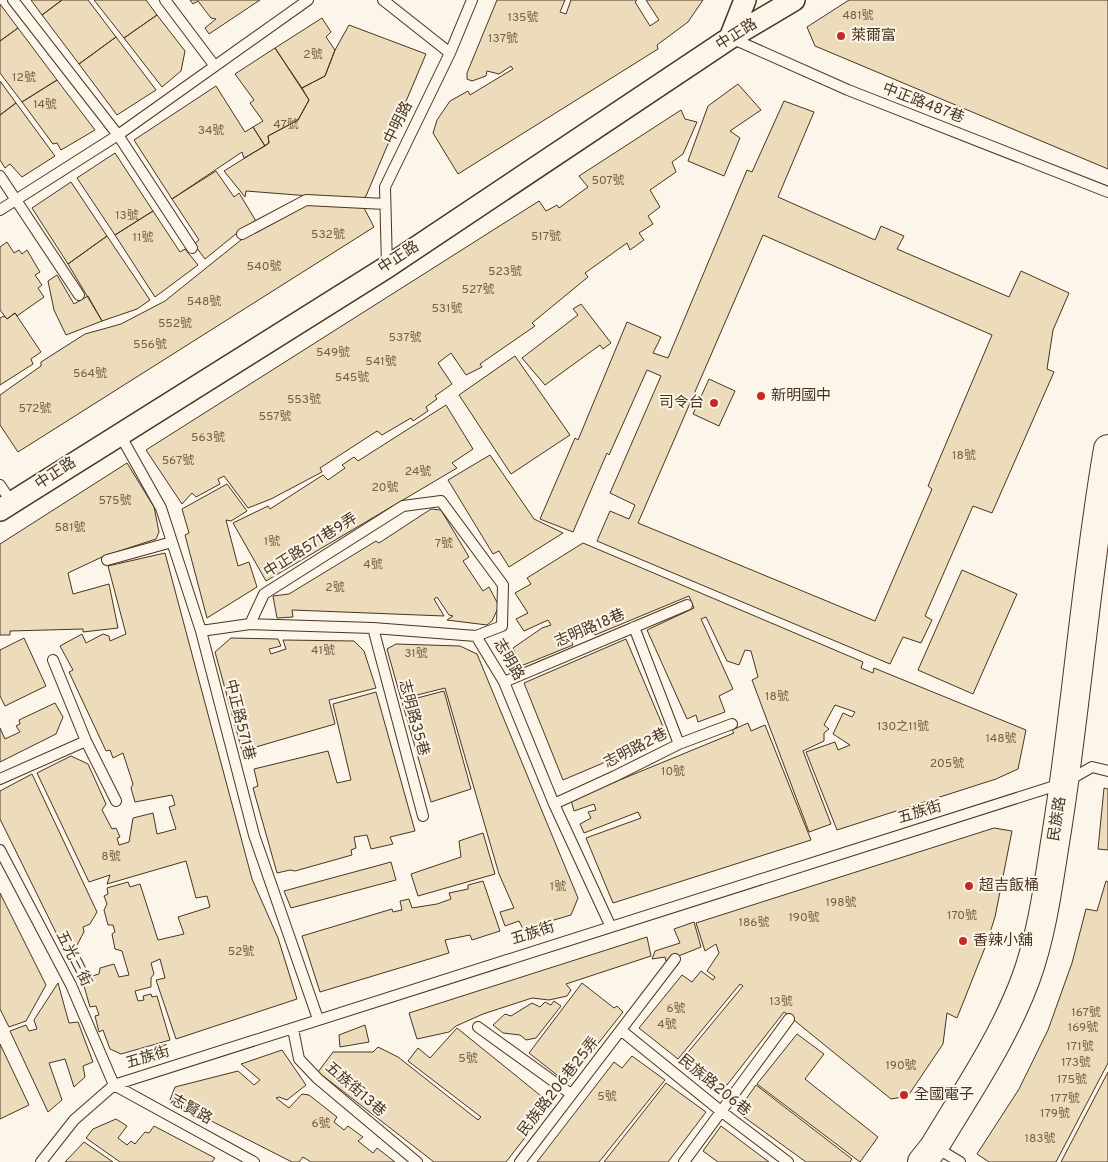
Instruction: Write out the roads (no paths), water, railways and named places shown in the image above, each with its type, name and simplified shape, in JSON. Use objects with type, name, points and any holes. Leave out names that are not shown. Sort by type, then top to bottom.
[{"type":"main road","name":"民族路","points":[[928,1154],[1002,1034],[1027,977],[1044,910],[1064,783],[1094,531],[1108,449]]},
{"type":"street","points":[[730,38],[745,0]]},
{"type":"street","name":"中正路","points":[[4,499],[119,433],[387,267],[730,38],[794,0]]},
{"type":"lane","points":[[13,0],[118,135],[192,248]]},
{"type":"lane","points":[[165,0],[214,65]]},
{"type":"lane","points":[[0,210],[16,198],[118,135],[308,0]]},
{"type":"lane","points":[[383,0],[450,53]]},
{"type":"lane","name":"中明路","points":[[387,267],[385,186],[450,53],[472,0]]},
{"type":"lane","name":"中正路487巷","points":[[730,38],[848,90],[1108,192]]},
{"type":"lane","points":[[0,176],[79,295]]},
{"type":"lane","points":[[242,234],[306,200],[385,204]]},
{"type":"lane","name":"中正路571巷","points":[[119,433],[162,508],[201,632],[254,835],[318,1019]]},
{"type":"lane","name":"中正路571巷9弄","points":[[250,624],[264,594],[403,506],[441,501],[503,585],[502,626],[476,636]]},
{"type":"lane","points":[[108,560],[172,542]]},
{"type":"lane","name":"志明路18巷","points":[[504,682],[687,605]]},
{"type":"lane","name":"志明路","points":[[201,632],[250,624],[373,628],[476,636],[504,682],[554,804],[610,925]]},
{"type":"lane","points":[[634,627],[679,744]]},
{"type":"lane","name":"志明路35巷","points":[[373,628],[423,816]]},
{"type":"lane","points":[[53,660],[86,741],[116,801]]},
{"type":"lane","name":"志明路2巷","points":[[554,804],[679,744],[732,724]]},
{"type":"lane","points":[[0,779],[86,741]]},
{"type":"lane","name":"五族街","points":[[41,1162],[74,1120],[114,1085],[293,1029],[318,1019],[610,925],[1064,783],[1092,767],[1108,771]]},
{"type":"lane","name":"五光三街","points":[[0,850],[71,985],[114,1085]]},
{"type":"lane","name":"民族路206巷25弄","points":[[520,1162],[571,1094],[622,1031],[675,959]]},
{"type":"lane","points":[[684,1162],[790,1019]]},
{"type":"lane","points":[[478,1028],[571,1094]]},
{"type":"lane","name":"五族街13巷","points":[[293,1029],[299,1059],[318,1079],[417,1162]]},
{"type":"lane","name":"民族路206巷","points":[[622,1031],[722,1112],[788,1162]]},
{"type":"lane","name":"志賢路","points":[[114,1085],[254,1162]]},
{"type":"lane","points":[[928,1154],[960,1162]]},
{"type":"place","name":"萊爾富","points":[[841,36]]},
{"type":"place","name":"新明國中","points":[[761,396]]},
{"type":"place","name":"司令台","points":[[714,403]]},
{"type":"place","name":"超吉飯桶","points":[[969,886]]},
{"type":"place","name":"香辣小舖","points":[[963,941]]},
{"type":"place","name":"全國電子","points":[[904,1095]]}]
